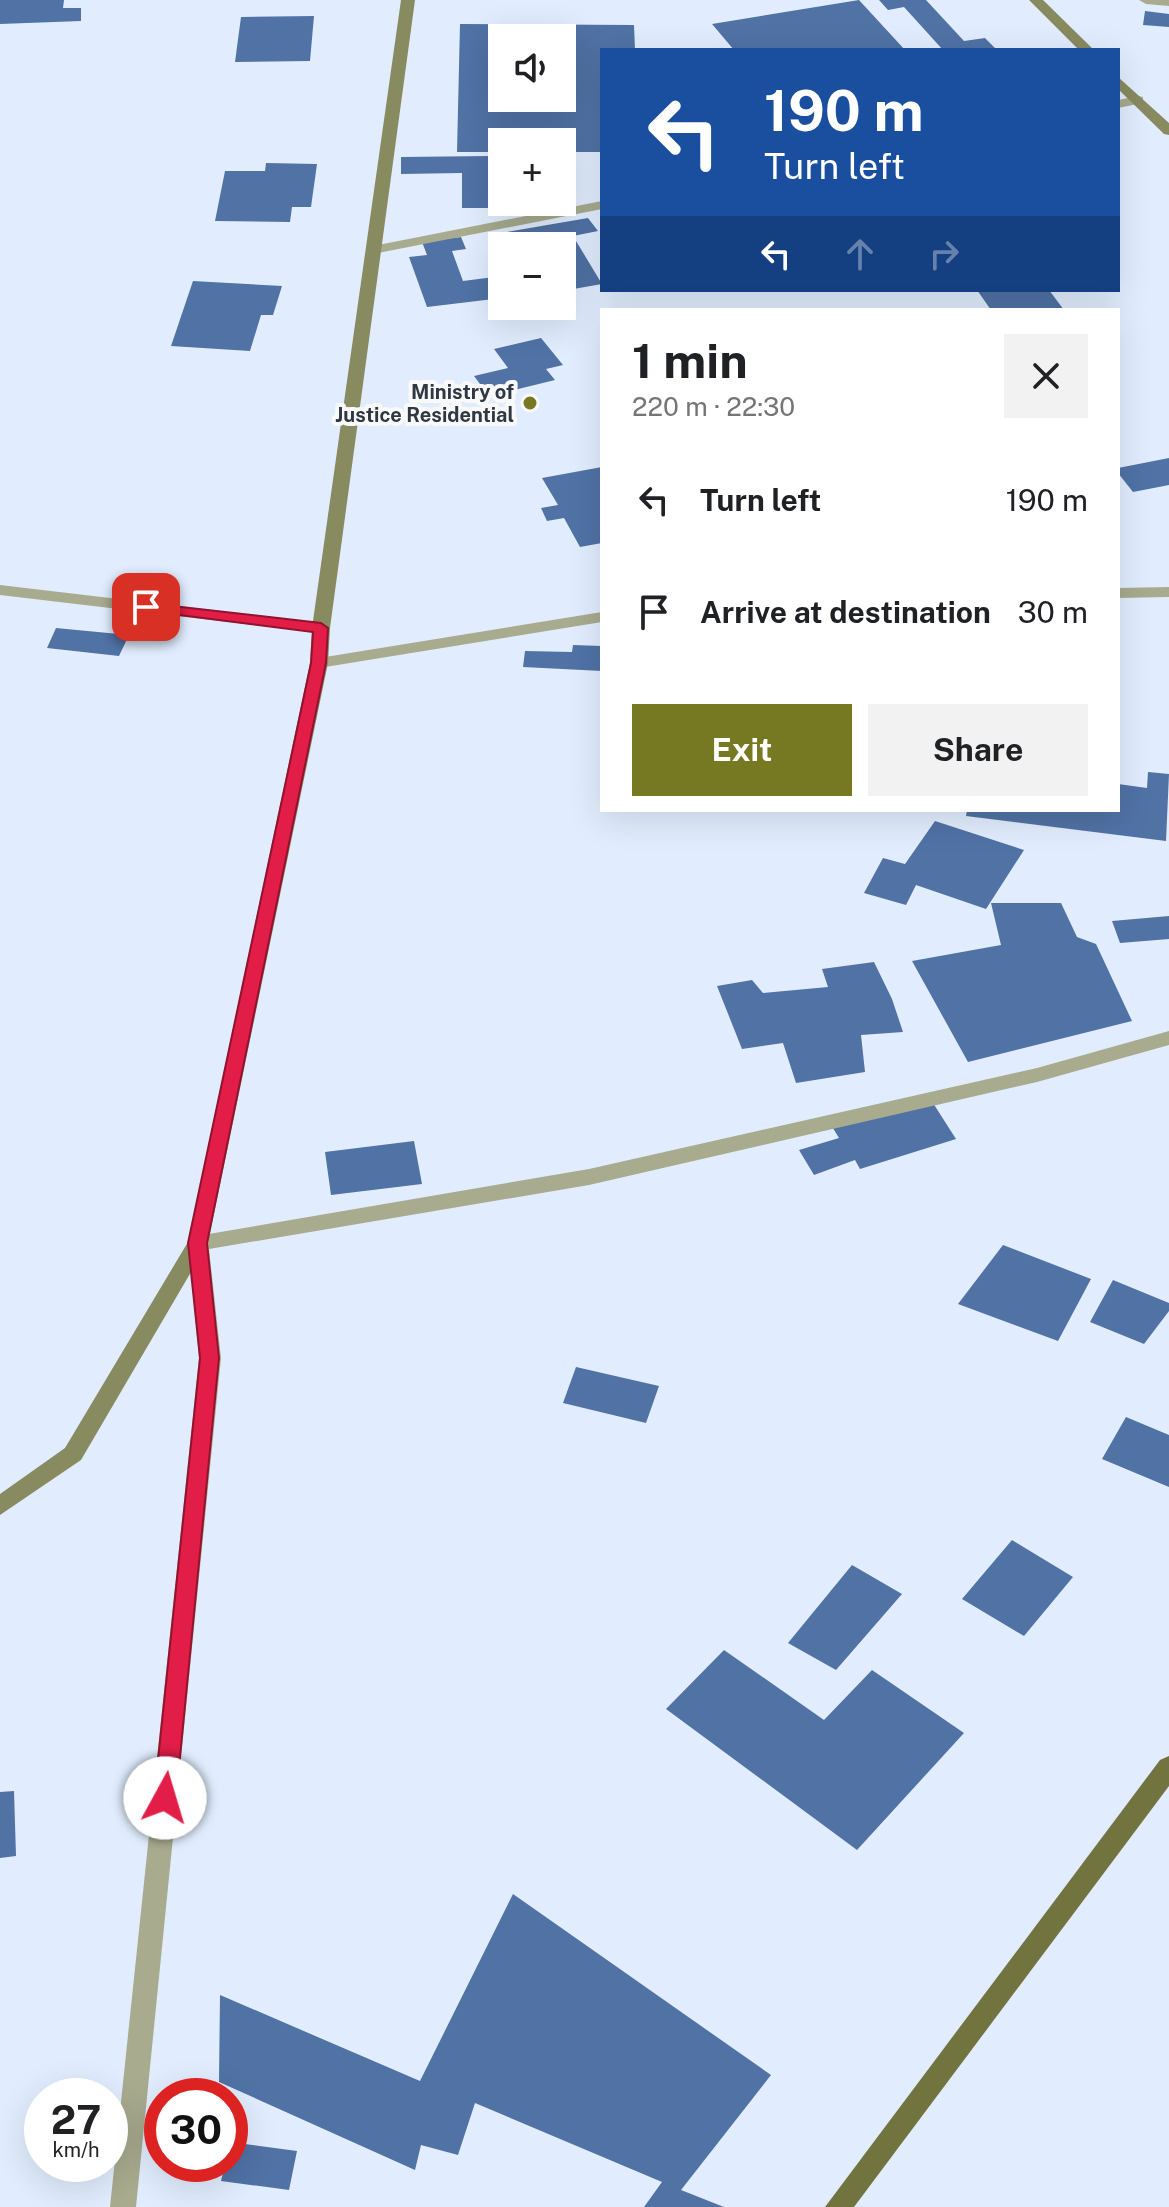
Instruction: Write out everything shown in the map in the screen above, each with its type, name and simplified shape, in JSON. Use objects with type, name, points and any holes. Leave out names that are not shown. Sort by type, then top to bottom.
[{"type":"main road","points":[[838,2207],[1169,1767]]},
{"type":"street","points":[[123,2207],[210,1358],[198,1243],[319,663],[321,628],[408,0]]},
{"type":"street","points":[[1036,0],[1085,48]]},
{"type":"street","points":[[1146,0],[1169,2]]},
{"type":"street","points":[[1120,83],[1169,131]]},
{"type":"street","points":[[1120,104],[1138,100]]},
{"type":"street","points":[[373,250],[600,205]]},
{"type":"street","points":[[0,590],[321,628]]},
{"type":"street","points":[[1120,593],[1169,592]]},
{"type":"street","points":[[319,663],[600,617]]},
{"type":"street","points":[[0,1506],[73,1454],[198,1243],[589,1177],[1037,1075],[1169,1038]]},
{"type":"building","points":[[0,0],[64,0],[63,8],[81,8],[81,21],[0,24]]},
{"type":"building","points":[[859,0],[903,48],[732,48],[712,24]]},
{"type":"building","points":[[879,0],[926,0],[964,41],[985,38],[995,48],[941,48],[904,7],[888,10]]},
{"type":"building","points":[[1145,11],[1169,14],[1169,27],[1143,25]]},
{"type":"building","points":[[314,16],[310,61],[235,62],[241,17]]},
{"type":"building","points":[[460,24],[488,24],[488,112],[576,112],[576,25],[634,25],[635,48],[600,48],[600,152],[576,152],[576,128],[488,128],[488,152],[457,152]]},
{"type":"building","points":[[488,156],[488,208],[462,208],[462,173],[401,174],[401,157]]},
{"type":"building","points":[[266,163],[317,164],[311,207],[292,207],[290,222],[215,221],[225,171],[265,171]]},
{"type":"building","points":[[588,218],[598,231],[576,235],[576,232],[507,232]]},
{"type":"building","points":[[461,237],[466,249],[452,251],[463,281],[488,278],[488,300],[427,307],[409,257],[427,255],[422,242]]},
{"type":"building","points":[[576,241],[600,281],[600,284],[576,289]]},
{"type":"building","points":[[193,281],[282,286],[273,315],[261,315],[250,351],[171,346]]},
{"type":"building","points":[[978,292],[1050,292],[1062,308],[990,308]]},
{"type":"building","points":[[541,338],[563,365],[546,369],[555,380],[489,396],[474,376],[508,368],[494,349]]},
{"type":"building","points":[[1169,458],[1169,485],[1133,492],[1120,476],[1120,468]]},
{"type":"building","points":[[600,467],[600,543],[580,547],[564,518],[547,521],[541,508],[558,505],[542,478]]},
{"type":"building","points":[[56,628],[129,635],[119,656],[47,648]]},
{"type":"building","points":[[573,645],[600,646],[600,671],[523,667],[525,651],[572,652]]},
{"type":"building","points":[[1148,772],[1169,774],[1166,841],[966,816],[967,812],[1120,812],[1120,784],[1147,788]]},
{"type":"building","points":[[935,821],[1024,850],[986,909],[916,885],[906,905],[864,893],[883,858],[905,864]]},
{"type":"building","points":[[991,903],[1061,903],[1077,937],[1096,944],[1132,1021],[968,1062],[912,961],[1001,945]]},
{"type":"building","points":[[1169,916],[1169,939],[1120,943],[1112,921]]},
{"type":"building","points":[[874,962],[892,999],[903,1032],[861,1035],[865,1072],[796,1083],[783,1043],[742,1049],[717,986],[752,980],[763,993],[828,987],[822,969]]},
{"type":"building","points":[[933,1103],[956,1139],[860,1169],[855,1160],[814,1175],[799,1150],[839,1138],[831,1125]]},
{"type":"building","points":[[414,1141],[422,1184],[331,1195],[325,1152]]},
{"type":"building","points":[[1003,1245],[1091,1279],[1058,1341],[958,1304]]},
{"type":"building","points":[[1113,1280],[1169,1303],[1169,1311],[1144,1344],[1090,1322]]},
{"type":"building","points":[[576,1367],[659,1386],[646,1423],[563,1403]]},
{"type":"building","points":[[1126,1417],[1169,1435],[1169,1487],[1102,1459]]},
{"type":"building","points":[[1012,1540],[1073,1577],[1024,1636],[962,1599]]},
{"type":"building","points":[[852,1565],[902,1594],[836,1670],[788,1643]]},
{"type":"building","points":[[724,1650],[824,1720],[872,1670],[964,1733],[857,1850],[666,1709]]},
{"type":"building","points":[[14,1791],[16,1856],[0,1858],[0,1792]]},
{"type":"building","points":[[513,1894],[771,2075],[681,2190],[724,2207],[644,2207],[662,2182],[475,2103],[458,2155],[421,2145],[415,2170],[248,2095],[248,2078],[219,2078],[220,1995],[420,2081]]},
{"type":"building","points":[[248,2144],[297,2151],[289,2190],[229,2182],[248,2182]]},
{"type":"place","name":"Ministry of Justice Residential","points":[[530,403]]},
{"type":"route","points":[[146,607],[321,628],[319,663],[198,1243],[210,1358],[165,1798]]}]
